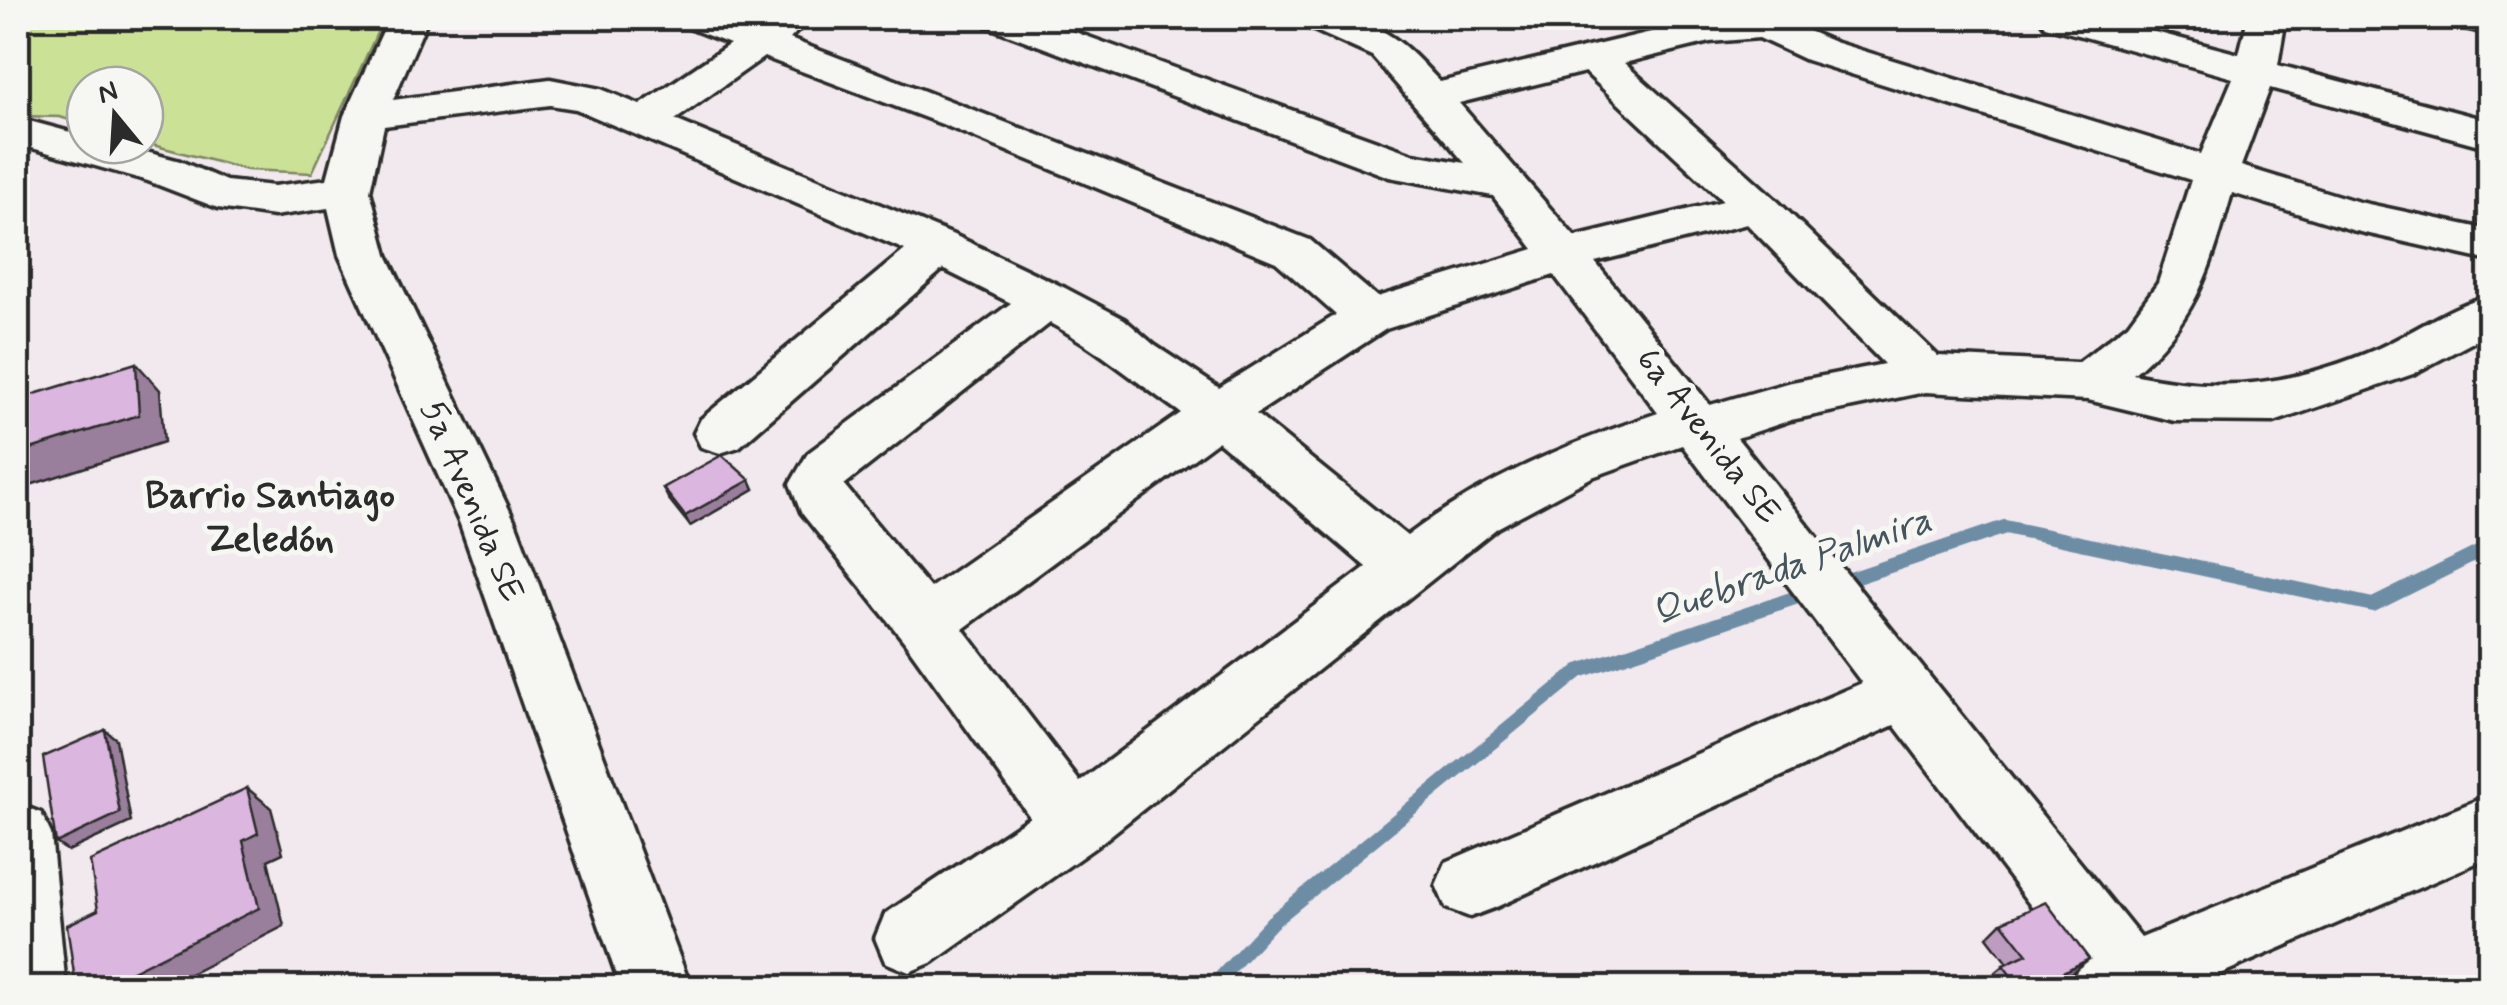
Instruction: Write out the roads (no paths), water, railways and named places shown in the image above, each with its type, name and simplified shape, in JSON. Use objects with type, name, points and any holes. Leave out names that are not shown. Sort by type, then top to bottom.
[{"type":"street","name":"5a Avenida SE","points":[[408,18],[365,116],[348,191],[363,255],[488,524],[656,988]]},
{"type":"street","points":[[698,18],[777,29],[957,115],[1293,251],[1369,316]]},
{"type":"street","points":[[1000,18],[1404,167],[1508,184]]},
{"type":"street","name":"6a Avenida SE","points":[[1319,18],[1386,47],[1508,184],[1907,692],[2124,984]]},
{"type":"street","points":[[2059,18],[2490,135]]},
{"type":"street","points":[[2088,382],[2146,336],[2182,287],[2216,170],[2256,72],[2267,18]]},
{"type":"street","points":[[2471,18],[2490,22]]},
{"type":"street","points":[[1431,98],[1710,30],[1776,22],[1820,51],[2352,215],[2490,246]]},
{"type":"street","points":[[645,121],[777,29]]},
{"type":"street","points":[[1594,58],[1757,206],[1926,374]]},
{"type":"street","points":[[365,116],[550,92],[586,98],[939,248],[1106,331],[1136,358],[1219,413],[1404,568]]},
{"type":"street","points":[[18,132],[164,170],[218,194],[274,201],[348,191]]},
{"type":"street","points":[[926,624],[1219,413],[1369,316],[1566,254],[1757,206]]},
{"type":"street","points":[[720,432],[939,248]]},
{"type":"street","points":[[1048,300],[827,468],[817,484],[820,498],[926,624],[1074,825]]},
{"type":"street","points":[[909,938],[1074,825],[1478,513],[1573,463],[1787,402],[1926,374],[2088,382],[2174,402],[2274,403],[2395,360],[2490,312]]},
{"type":"street","points":[[1470,886],[1907,692]]},
{"type":"street","points":[[2124,984],[2490,825]]},
{"type":"street","points":[[18,834],[30,988]]},
{"type":"waterway","name":"Quebrada Palmira","points":[[1836,584],[2005,527],[2373,605],[2490,547]]},
{"type":"waterway","name":"Quebrada Palmira","points":[[1211,988],[1272,922],[1579,671],[1812,592]]},
{"type":"district","name":"Barrio Santiago Zeledón","points":[[270,518]]}]
